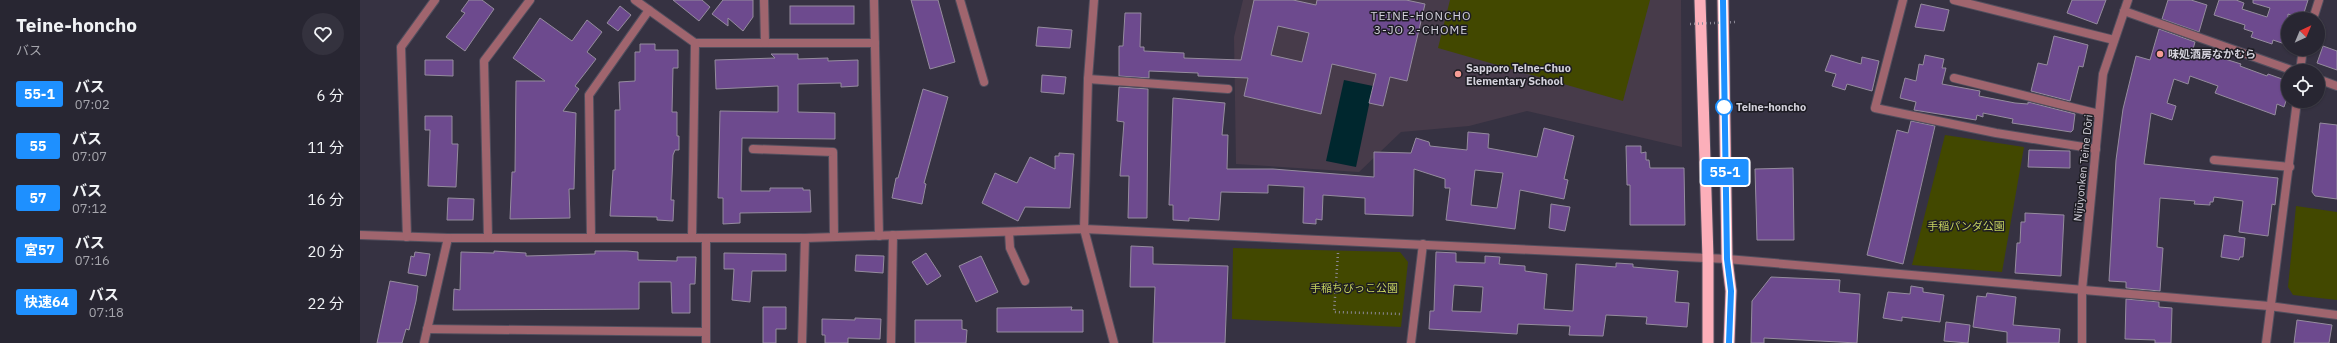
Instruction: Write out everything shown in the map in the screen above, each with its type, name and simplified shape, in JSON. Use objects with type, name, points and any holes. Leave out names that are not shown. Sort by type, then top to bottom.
[{"type":"highway","points":[[1700,0],[1708,258],[1708,343]]},
{"type":"highway","points":[[1723,0],[1727,259],[1731,291],[1729,343]]},
{"type":"street","points":[[407,237],[401,47],[435,0]]},
{"type":"street","points":[[488,238],[484,61],[530,0]]},
{"type":"street","points":[[635,0],[695,43],[875,43]]},
{"type":"street","points":[[764,0],[765,43]]},
{"type":"street","points":[[874,0],[879,236]]},
{"type":"street","points":[[960,0],[984,82]]},
{"type":"street","points":[[1094,0],[1088,79],[1084,229],[1114,343]]},
{"type":"street","points":[[1904,0],[1876,108],[1996,133],[2096,149]]},
{"type":"street","points":[[1954,0],[2114,40]]},
{"type":"street","name":"Nijūyonken Teine Dōri","points":[[2082,343],[2082,290],[2103,74],[2128,0]]},
{"type":"street","points":[[2315,12],[2319,0]]},
{"type":"street","points":[[591,238],[589,95],[649,10]]},
{"type":"street","points":[[2124,11],[2281,66]]},
{"type":"street","points":[[692,238],[695,43]]},
{"type":"street","points":[[1954,78],[2099,114]]},
{"type":"street","points":[[1088,79],[1228,89]]},
{"type":"street","points":[[2325,82],[2337,86]]},
{"type":"street","points":[[2266,343],[2269,306],[2290,167],[2296,108]]},
{"type":"street","points":[[753,149],[833,152],[834,237]]},
{"type":"street","points":[[2214,160],[2290,167]]},
{"type":"street","points":[[360,235],[448,238],[805,238],[1084,229],[1727,259],[2269,306],[2337,315]]},
{"type":"street","points":[[1009,232],[1010,248],[1025,281]]},
{"type":"street","points":[[891,343],[892,235]]},
{"type":"street","points":[[424,343],[448,238]]},
{"type":"street","points":[[706,238],[706,343]]},
{"type":"street","points":[[802,343],[805,238]]},
{"type":"street","points":[[1411,343],[1423,244]]},
{"type":"street","points":[[427,329],[706,332]]},
{"type":"path","points":[[1690,24],[1736,22]]},
{"type":"path","points":[[1338,248],[1334,312],[1402,314]]},
{"type":"shaded area","name":"Sapporo Teine-Chuo Elementary School","points":[[1243,0],[1681,0],[1682,147],[1527,111],[1469,126],[1401,132],[1359,172],[1236,164],[1234,37]]},
{"type":"shaded area","points":[[1344,80],[1373,86],[1356,167],[1326,161]]},
{"type":"green space","points":[[1450,0],[1650,0],[1623,101],[1438,48]]},
{"type":"green space","name":"手稲パンダ公園","points":[[1945,135],[2024,147],[2002,272],[1912,265]]},
{"type":"green space","points":[[2296,206],[2337,212],[2337,300],[2293,295],[2288,287]]},
{"type":"green space","name":"手稲ちびっこ公園","points":[[1233,248],[1400,252],[1408,262],[1401,327],[1232,319]]},
{"type":"building","points":[[469,0],[482,0],[494,9],[465,51],[446,37],[465,13],[461,11]]},
{"type":"building","points":[[673,0],[702,0],[710,7],[699,21]]},
{"type":"building","points":[[723,0],[753,0],[753,17],[743,31],[728,18],[728,26],[712,14]]},
{"type":"building","points":[[911,0],[938,0],[955,62],[930,69]]},
{"type":"building","points":[[1254,0],[1293,0],[1316,5],[1317,0],[1406,0],[1425,4],[1407,81],[1390,77],[1383,106],[1369,103],[1376,74],[1332,64],[1321,114],[1244,96],[1248,78],[1198,76],[1198,73],[1149,71],[1149,78],[1119,76],[1119,46],[1123,46],[1125,13],[1141,13],[1140,47],[1144,47],[1144,51],[1184,53],[1184,58],[1241,60]],"holes":[[[1278,26],[1309,33],[1302,62],[1271,55]]]},
{"type":"building","points":[[2072,0],[2106,0],[2097,24],[2067,13]]},
{"type":"building","points":[[2168,0],[2191,0],[2207,5],[2199,32],[2162,19]]},
{"type":"building","points":[[2219,0],[2236,0],[2244,3],[2242,9],[2267,17],[2270,8],[2253,3],[2253,0],[2308,0],[2304,12],[2281,12],[2281,43],[2273,40],[2272,44],[2251,37],[2253,32],[2244,29],[2245,25],[2214,15]]},
{"type":"building","points":[[1921,4],[1949,10],[1944,31],[1915,27]]},
{"type":"building","points":[[620,6],[631,15],[618,31],[607,23]]},
{"type":"building","points":[[790,6],[854,6],[854,24],[790,24]]},
{"type":"building","points":[[540,18],[572,41],[587,20],[602,32],[587,52],[596,59],[575,86],[579,89],[563,111],[576,113],[574,189],[569,189],[570,218],[510,219],[512,172],[515,172],[516,81],[545,81],[513,58]]},
{"type":"building","points":[[1038,27],[1072,30],[1070,48],[1036,46]]},
{"type":"building","points":[[2159,29],[2195,42],[2193,49],[2241,64],[2240,66],[2267,76],[2268,74],[2281,79],[2281,106],[2277,104],[2275,115],[2215,93],[2218,86],[2190,76],[2188,84],[2174,79],[2167,103],[2176,106],[2172,120],[2151,113],[2144,164],[2278,178],[2275,205],[2272,204],[2268,236],[2239,232],[2243,201],[2214,197],[2213,202],[2210,202],[2210,205],[2194,204],[2195,201],[2160,198],[2157,247],[2163,248],[2160,291],[2126,288],[2126,282],[2109,281],[2116,160],[2123,109],[2136,56],[2150,60]]},
{"type":"building","points":[[2054,36],[2088,45],[2083,67],[2079,66],[2070,101],[2031,91],[2038,63],[2047,65]]},
{"type":"building","points":[[640,44],[655,44],[655,50],[678,50],[678,68],[673,68],[672,112],[677,112],[677,136],[679,136],[679,150],[675,150],[673,155],[671,200],[674,200],[673,221],[657,220],[657,217],[610,216],[613,170],[615,170],[615,110],[620,110],[619,82],[635,81],[635,52],[640,52]]},
{"type":"building","points":[[2325,47],[2337,51],[2337,70],[2325,66],[2325,64],[2317,63],[2319,56],[2325,56]]},
{"type":"building","points":[[771,54],[798,54],[798,59],[828,58],[828,61],[858,60],[858,86],[841,87],[841,83],[798,84],[798,112],[835,113],[835,139],[742,138],[741,191],[770,191],[770,188],[803,188],[803,190],[810,190],[811,212],[740,213],[740,223],[723,224],[723,198],[718,198],[720,111],[778,112],[778,86],[716,89],[715,60],[775,58]]},
{"type":"building","points":[[1831,55],[1861,64],[1862,57],[1879,61],[1872,91],[1847,84],[1845,90],[1832,86],[1836,74],[1825,71]]},
{"type":"building","points":[[1925,55],[1944,59],[1942,68],[1946,68],[1942,84],[1980,91],[1979,96],[2015,103],[2028,104],[2028,102],[2075,114],[2073,130],[2071,132],[2012,123],[2013,119],[1983,113],[1983,117],[1977,115],[1976,120],[1914,110],[1916,102],[1900,98],[1905,78],[1916,81],[1919,64],[1923,65]]},
{"type":"building","points":[[425,60],[453,60],[453,76],[425,75]]},
{"type":"building","points":[[1042,75],[1066,77],[1064,94],[1041,92]]},
{"type":"building","points":[[1119,87],[1148,89],[1147,218],[1128,218],[1129,176],[1120,176],[1124,122],[1117,121]]},
{"type":"building","points":[[923,89],[948,97],[924,183],[926,184],[922,204],[892,198],[896,178],[898,178]]},
{"type":"building","points":[[1173,98],[1225,103],[1222,135],[1228,135],[1227,169],[1273,169],[1374,177],[1374,152],[1411,153],[1416,138],[1429,142],[1430,146],[1467,150],[1468,132],[1489,134],[1488,148],[1537,157],[1544,128],[1574,136],[1564,179],[1568,180],[1564,199],[1520,190],[1515,229],[1446,220],[1450,188],[1445,188],[1445,179],[1414,169],[1413,216],[1365,214],[1365,198],[1323,195],[1322,220],[1316,219],[1316,224],[1303,223],[1304,187],[1268,185],[1268,193],[1221,192],[1219,220],[1189,218],[1189,221],[1173,220],[1173,205],[1169,205]],"holes":[[[1475,170],[1503,173],[1497,208],[1471,205]]]},
{"type":"building","points":[[425,116],[452,116],[452,144],[458,144],[456,187],[428,186],[430,130],[425,130]]},
{"type":"building","points":[[1911,121],[1935,126],[1903,264],[1867,255],[1897,130],[1908,133]]},
{"type":"building","points":[[2320,123],[2337,125],[2337,199],[2315,196],[2312,192]]},
{"type":"building","points":[[1626,146],[1641,146],[1641,153],[1646,152],[1646,160],[1649,160],[1650,168],[1684,168],[1685,225],[1630,225],[1630,185],[1627,185]]},
{"type":"building","points":[[2029,150],[2070,151],[2070,168],[2028,167]]},
{"type":"building","points":[[1059,153],[1074,154],[1070,208],[1025,207],[1018,221],[982,203],[995,173],[1017,183],[1030,157],[1055,169],[1055,156],[1059,156]]},
{"type":"building","points":[[1793,168],[1794,240],[1757,240],[1755,169]]},
{"type":"building","points":[[448,198],[474,199],[473,220],[447,220]]},
{"type":"building","points":[[1551,204],[1570,207],[1565,231],[1549,228]]},
{"type":"building","points":[[2025,213],[2064,215],[2061,276],[2015,273],[2017,243],[2020,243],[2021,222],[2025,222]]},
{"type":"building","points":[[2224,235],[2245,238],[2243,257],[2240,257],[2239,260],[2221,257]]},
{"type":"building","points":[[1131,246],[1153,247],[1153,264],[1228,266],[1225,343],[1153,343],[1155,287],[1130,287]]},
{"type":"building","points":[[494,251],[526,253],[526,256],[595,254],[595,251],[627,251],[638,252],[638,260],[677,261],[677,257],[696,257],[695,284],[690,284],[690,313],[672,313],[671,282],[639,282],[639,309],[453,310],[454,289],[460,290],[461,252],[494,253]]},
{"type":"building","points":[[415,252],[430,254],[426,276],[408,273],[411,256],[414,257]]},
{"type":"building","points":[[1436,252],[1456,253],[1456,262],[1485,263],[1485,256],[1500,257],[1499,264],[1525,266],[1525,271],[1547,274],[1544,309],[1573,311],[1576,264],[1616,267],[1616,263],[1633,264],[1633,267],[1678,271],[1675,302],[1689,303],[1687,327],[1646,324],[1647,317],[1606,315],[1603,336],[1569,335],[1570,326],[1518,324],[1517,334],[1429,329],[1430,311],[1434,311]],"holes":[[[1454,285],[1483,287],[1481,312],[1452,311]]]},
{"type":"building","points":[[724,253],[786,254],[786,271],[752,271],[750,302],[732,300],[734,269],[724,269]]},
{"type":"building","points":[[926,253],[941,276],[927,285],[912,262]]},
{"type":"building","points":[[856,255],[884,256],[883,273],[855,271]]},
{"type":"building","points":[[981,256],[998,292],[976,302],[959,266]]},
{"type":"building","points":[[1771,277],[1840,280],[1839,292],[1860,294],[1857,343],[1764,338],[1764,343],[1751,343],[1752,301]]},
{"type":"building","points":[[390,281],[418,286],[416,301],[409,330],[406,329],[402,343],[377,343]]},
{"type":"building","points":[[1911,286],[1923,288],[1923,292],[1944,295],[1940,322],[1902,317],[1902,321],[1883,318],[1888,292],[1910,294]]},
{"type":"building","points":[[1987,293],[2016,297],[2013,325],[2060,329],[2059,343],[2007,343],[2007,332],[1973,327],[1977,296],[1986,297]]},
{"type":"building","points":[[2126,299],[2159,302],[2159,307],[2172,308],[2171,343],[2155,343],[2155,340],[2125,339]]},
{"type":"building","points":[[763,307],[786,307],[786,329],[776,329],[776,343],[763,343]]},
{"type":"building","points":[[1072,307],[1071,310],[1083,310],[1083,332],[997,332],[997,308]]},
{"type":"building","points":[[855,318],[881,319],[880,339],[848,338],[848,343],[825,343],[825,335],[822,335],[822,319],[855,320]]},
{"type":"building","points":[[915,320],[962,320],[962,329],[967,330],[966,343],[915,343]]},
{"type":"building","points":[[2297,320],[2332,325],[2329,343],[2294,343]]},
{"type":"building","points":[[1946,322],[1970,325],[1968,343],[1944,341]]},
{"type":"bus line","name":"55-1","points":[[1723,0],[1727,259],[1731,291],[1729,343]]},
{"type":"place","name":"味処酒房なかむら","points":[[2160,54]]},
{"type":"place","name":"Sapporo Teine-Chuo Elementary School","points":[[1458,74]]},
{"type":"place","name":"Teine-honcho","points":[[1724,107]]},
{"type":"district","name":"TEINE-HONCHO 3-JO 2-CHOME","points":[[1421,22]]}]
